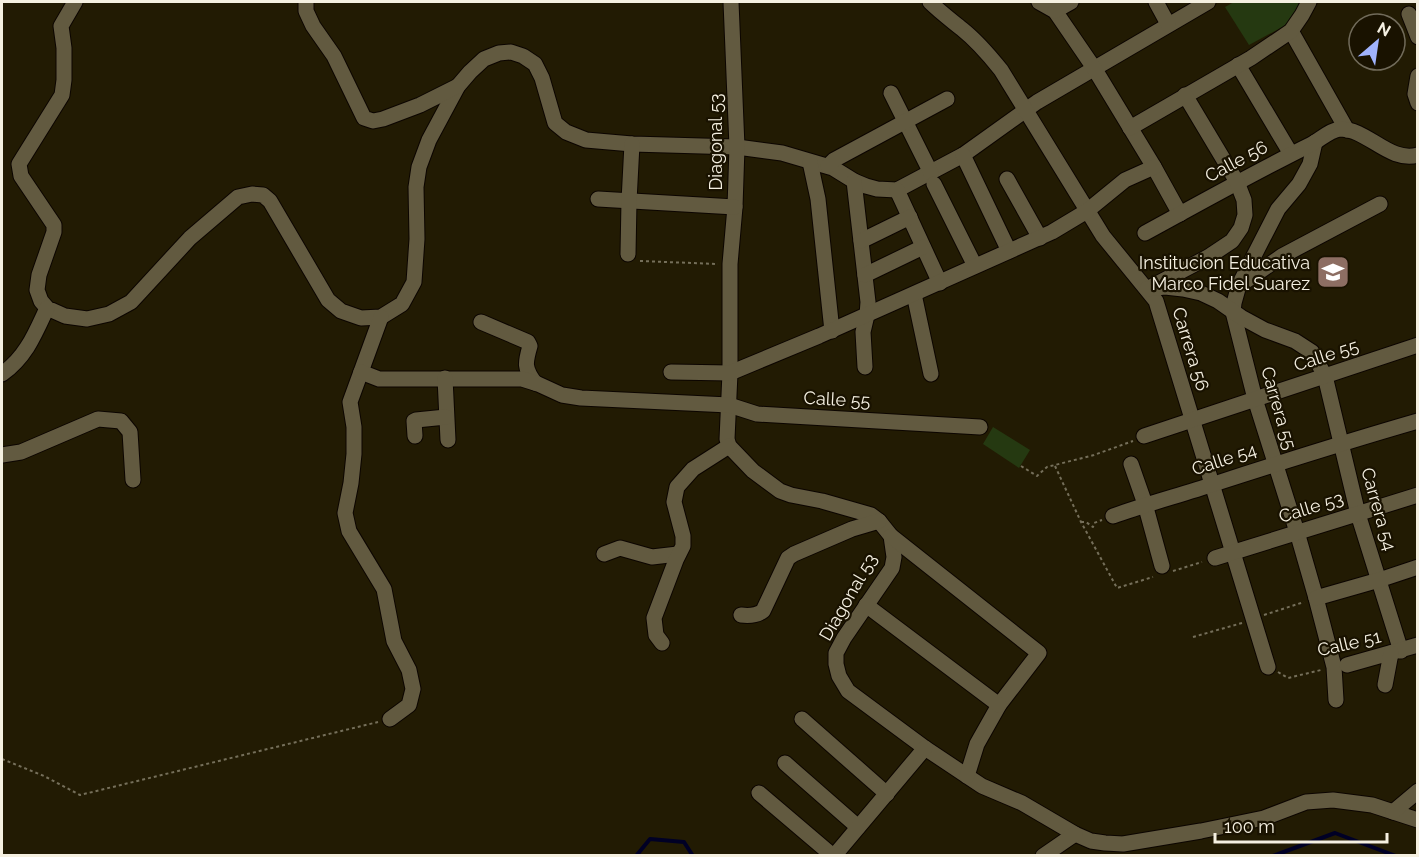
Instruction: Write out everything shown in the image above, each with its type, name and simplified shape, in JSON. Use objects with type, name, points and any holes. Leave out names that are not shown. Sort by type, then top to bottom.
[{"type":"street","points":[[75,2],[61,26],[64,48],[62,95],[19,164],[21,176],[54,225],[54,232],[39,275],[37,290],[41,301],[47,308],[65,316],[87,319],[109,314],[131,302],[190,238],[238,197],[252,194],[263,195],[270,201],[328,300],[341,311],[361,318],[381,317],[402,304],[414,282],[417,240],[416,187],[419,167],[429,140],[458,86],[484,59],[499,53],[511,52],[535,64],[542,78],[555,123],[566,132],[586,140],[632,144],[737,147],[782,153],[828,166],[854,181],[877,189],[897,190],[932,178],[1037,102],[1208,2]]},
{"type":"street","points":[[306,2],[306,11],[313,26],[334,56],[364,118],[373,121],[383,119],[420,105],[458,86]]},
{"type":"street","name":"Diagonal 53","points":[[731,2],[737,147],[730,264],[730,373],[727,439],[729,446],[753,471],[780,491],[870,515],[879,521],[891,536],[894,557],[892,568],[836,653],[839,676],[848,691],[925,748],[982,786],[1022,803],[1091,841],[1123,844],[1201,831],[1264,818],[1306,802],[1333,800],[1372,805],[1418,820]]},
{"type":"street","name":"Carrera 56","points":[[930,2],[964,30],[1002,70],[1103,236],[1155,301],[1268,667]]},
{"type":"street","points":[[1039,2],[1055,11],[1094,68],[1180,214]]},
{"type":"street","points":[[1055,11],[1071,2]]},
{"type":"street","points":[[1156,2],[1168,24]]},
{"type":"street","points":[[1130,128],[1245,62],[1291,31],[1309,2]]},
{"type":"street","points":[[1409,14],[1418,37]]},
{"type":"street","points":[[1291,31],[1347,130],[1362,135],[1398,154],[1418,155]]},
{"type":"street","points":[[1245,62],[1291,154]]},
{"type":"street","points":[[1418,76],[1415,94],[1418,103]]},
{"type":"street","points":[[891,93],[975,266]]},
{"type":"street","points":[[1147,289],[1208,257],[1232,241],[1241,228],[1245,215],[1244,200],[1236,182],[1185,95]]},
{"type":"street","points":[[828,166],[834,160],[947,99]]},
{"type":"street","name":"Calle 56","points":[[1145,233],[1333,131],[1347,130]]},
{"type":"street","name":"Carrera 55","points":[[1315,142],[1310,164],[1299,184],[1278,209],[1239,285],[1233,312],[1255,399],[1316,598],[1341,666],[1336,700]]},
{"type":"street","points":[[628,254],[632,144]]},
{"type":"street","points":[[963,155],[1009,251]]},
{"type":"street","points":[[810,162],[818,199],[832,331]]},
{"type":"street","points":[[670,372],[730,373],[832,331],[1052,232],[1087,211],[1125,180],[1154,167]]},
{"type":"street","points":[[1006,179],[1040,238]]},
{"type":"street","points":[[854,181],[868,302],[863,332],[865,367]]},
{"type":"street","points":[[897,190],[940,283]]},
{"type":"street","points":[[598,200],[735,207]]},
{"type":"street","points":[[1239,285],[1282,256],[1380,204]]},
{"type":"street","points":[[861,241],[910,217]]},
{"type":"street","points":[[865,275],[923,247]]},
{"type":"street","name":"Carrera 54","points":[[1147,289],[1165,287],[1201,293],[1265,330],[1305,346],[1312,352],[1325,376],[1358,513],[1379,580],[1396,652]]},
{"type":"street","points":[[915,294],[931,374]]},
{"type":"street","points":[[2,374],[29,346],[47,308]]},
{"type":"street","points":[[381,317],[350,402],[354,427],[354,454],[345,513],[349,531],[384,589],[394,641],[409,670],[413,689],[409,705],[390,719]]},
{"type":"street","points":[[481,322],[528,342],[530,346],[526,364],[528,373],[535,383]]},
{"type":"street","name":"Calle 55","points":[[1144,436],[1418,345]]},
{"type":"street","name":"Calle 55","points":[[361,372],[379,379],[522,379],[562,395],[581,399],[729,405],[758,414],[980,427]]},
{"type":"street","points":[[445,378],[448,440]]},
{"type":"street","points":[[415,436],[414,422],[416,420],[446,417]]},
{"type":"street","points":[[2,455],[21,452],[98,419],[122,421],[130,432],[133,480]]},
{"type":"street","name":"Calle 54","points":[[1113,516],[1340,443],[1418,421]]},
{"type":"street","points":[[662,643],[656,635],[654,618],[683,546],[683,536],[674,502],[677,487],[693,469],[729,446]]},
{"type":"street","points":[[1131,464],[1165,570]]},
{"type":"street","name":"Calle 53","points":[[1215,558],[1418,495]]},
{"type":"street","points":[[741,615],[750,616],[764,611],[788,558],[852,529],[879,521]]},
{"type":"street","points":[[891,536],[1039,653],[999,705],[977,744],[967,776]]},
{"type":"street","points":[[604,554],[620,548],[652,557],[678,554]]},
{"type":"street","points":[[1316,598],[1418,567]]},
{"type":"street","points":[[867,605],[999,705]]},
{"type":"street","name":"Calle 51","points":[[1341,666],[1418,645]]},
{"type":"street","points":[[1385,685],[1396,652]]},
{"type":"street","points":[[801,719],[887,794]]},
{"type":"street","points":[[759,793],[833,855],[925,748]]},
{"type":"street","points":[[785,763],[858,827]]},
{"type":"street","points":[[1393,812],[1418,791]]},
{"type":"street","points":[[1043,855],[1075,834]]},
{"type":"path","points":[[628,254],[635,260],[730,264]]},
{"type":"path","points":[[1021,466],[1037,476],[1047,467],[1114,448],[1144,436]]},
{"type":"path","points":[[1054,466],[1117,588],[1165,570],[1215,558]]},
{"type":"path","points":[[1081,522],[1086,522],[1093,527],[1094,523],[1113,516]]},
{"type":"path","name":"Calle 51","points":[[1288,678],[1341,666]]},
{"type":"path","points":[[2,759],[44,776],[80,795],[390,719]]},
{"type":"green space","points":[[1234,2],[1297,2],[1300,5],[1286,25],[1249,45],[1225,7]]},
{"type":"green space","points":[[993,427],[1030,450],[1019,468],[983,444]]},
{"type":"waterway","points":[[1273,856],[1335,833],[1396,856]]},
{"type":"waterway","points":[[636,856],[650,839],[684,842],[693,856]]},
{"type":"place","name":"Institucion Educativa Marco Fidel Suarez","points":[[1333,272]]}]
